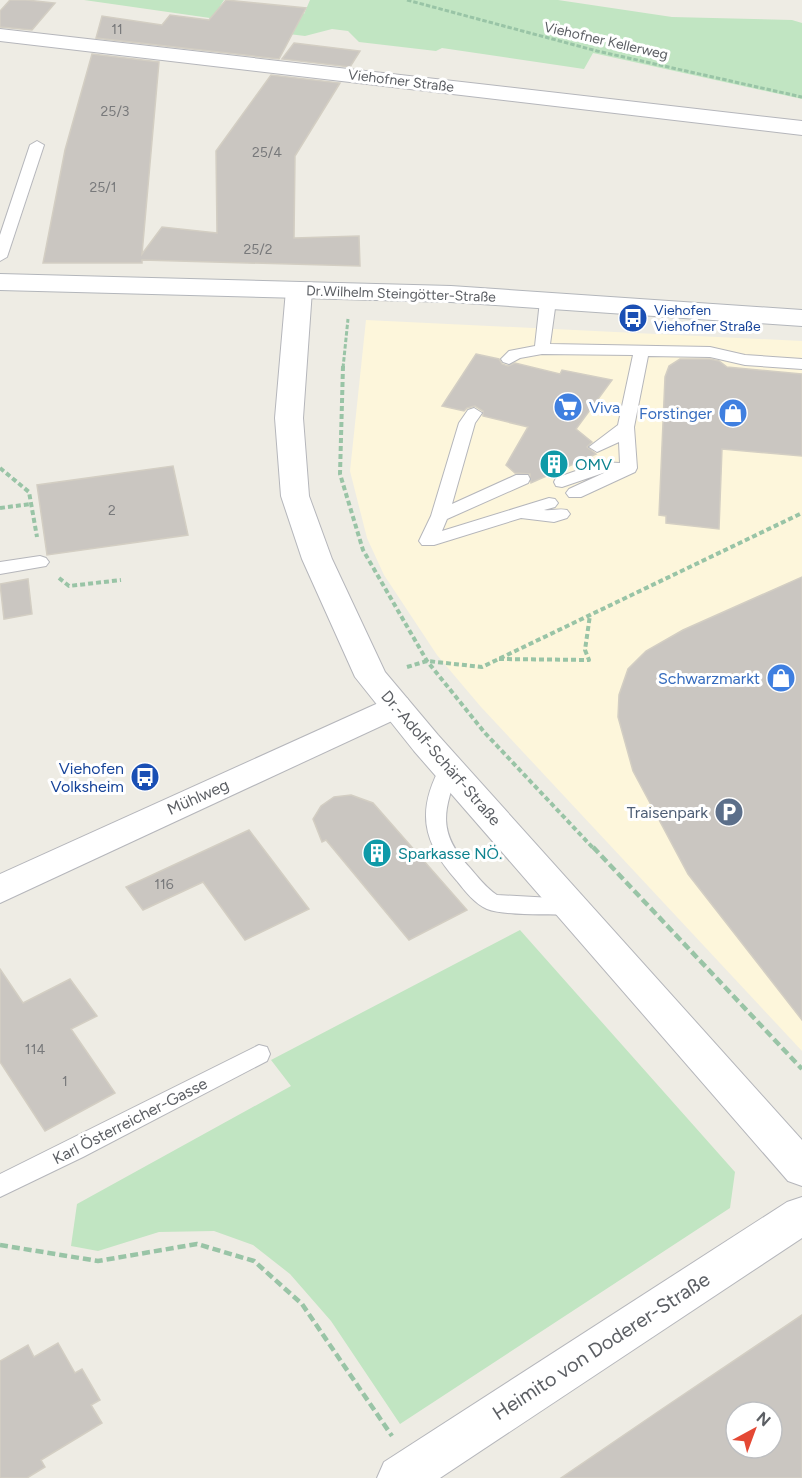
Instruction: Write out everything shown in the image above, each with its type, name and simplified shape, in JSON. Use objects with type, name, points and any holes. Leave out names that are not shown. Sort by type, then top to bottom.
[{"type":"street","name":"Viehofner Straße","points":[[0,35],[802,128]]},
{"type":"street","name":"Dr.Wilhelm Steingötter-Straße","points":[[0,282],[298,301],[451,294],[802,318]]},
{"type":"street","name":"Dr.-Adolf-Schärf-Straße","points":[[298,301],[289,418],[295,496],[317,559],[371,677],[570,907],[802,1168]]},
{"type":"street","name":"Mühlweg","points":[[0,889],[396,706]]},
{"type":"street","name":"Heimito von Doderer-Straße","points":[[407,1473],[802,1215]]},
{"type":"lane","points":[[0,257],[37,145]]},
{"type":"lane","points":[[542,349],[548,301]]},
{"type":"lane","points":[[509,359],[515,354],[542,349],[710,352],[745,360],[802,364]]},
{"type":"lane","points":[[629,468],[601,468],[575,493],[622,485],[629,468],[626,427],[642,352]]},
{"type":"lane","points":[[474,413],[467,423],[440,516],[428,541],[515,512],[554,517],[549,503],[527,495],[515,512]]},
{"type":"lane","points":[[597,447],[626,427]]},
{"type":"lane","points":[[440,516],[522,479]]},
{"type":"lane","points":[[0,568],[40,562]]},
{"type":"lane","points":[[449,769],[436,805],[437,827],[444,852],[486,899],[494,903],[570,907]]},
{"type":"lane","name":"Karl Österreicher-Gasse","points":[[0,1186],[75,1150],[259,1054]]},
{"type":"path","name":"Viehofner Kellerweg","points":[[406,0],[597,51],[802,96]]},
{"type":"path","points":[[298,301],[349,313],[341,382],[340,474],[363,550],[428,661],[485,732],[802,1069]]},
{"type":"path","points":[[0,508],[32,504]]},
{"type":"path","points":[[371,677],[428,661],[482,666],[802,513]]},
{"type":"path","points":[[498,659],[589,660],[585,650],[590,614]]},
{"type":"path","points":[[0,1245],[98,1261],[197,1245],[254,1261],[302,1304],[407,1473]]},
{"type":"shaded area","points":[[366,320],[802,341],[802,1051],[481,707],[437,655],[384,575],[367,538],[350,471]]},
{"type":"green space","points":[[84,0],[224,0],[220,6],[304,14],[310,0],[558,0],[672,17],[792,20],[802,23],[802,99],[593,53],[584,69],[442,48],[436,51],[359,42],[348,31],[332,29],[305,36],[206,24],[210,18]]},
{"type":"green space","points":[[520,930],[735,1172],[730,1208],[400,1424],[331,1321],[290,1274],[253,1245],[214,1231],[159,1232],[98,1251],[71,1246],[77,1204],[291,1086],[271,1060]]},
{"type":"building","points":[[10,0],[55,3],[32,30],[0,27],[0,11]]},
{"type":"building","points":[[226,0],[306,8],[279,59],[96,38],[102,16],[162,25],[170,15],[209,20]]},
{"type":"building","points":[[294,43],[360,51],[350,67],[282,59]]},
{"type":"building","points":[[92,54],[159,62],[142,254],[162,227],[217,233],[216,151],[271,75],[340,83],[295,156],[294,238],[359,236],[360,266],[142,260],[142,263],[43,263],[65,150]]},
{"type":"building","points":[[476,354],[499,359],[502,364],[508,366],[515,363],[560,374],[562,370],[612,380],[576,429],[592,442],[587,447],[596,454],[531,483],[530,474],[515,473],[506,465],[528,427],[483,416],[483,411],[475,406],[464,411],[442,406]]},
{"type":"building","name":"Forstinger","points":[[680,359],[710,359],[719,361],[727,367],[802,374],[802,456],[722,449],[719,529],[666,523],[666,516],[659,515],[665,377],[669,366]]},
{"type":"building","points":[[173,466],[188,535],[47,555],[37,485]]},
{"type":"building","name":"Traisenpark","points":[[802,577],[802,1020],[688,874],[633,771],[618,717],[619,695],[628,669],[646,651],[683,630]]},
{"type":"building","points":[[28,579],[32,614],[4,619],[0,584]]},
{"type":"building","name":"Sparkasse NÖ.","points":[[351,795],[373,803],[467,910],[409,940],[326,840],[322,842],[313,819],[321,806],[334,797]]},
{"type":"building","points":[[249,830],[309,909],[245,940],[203,882],[143,910],[126,887]]},
{"type":"building","points":[[0,969],[23,1003],[70,979],[97,1016],[71,1029],[115,1093],[45,1131],[0,1062]]},
{"type":"building","points":[[802,1315],[802,1478],[561,1478],[662,1409]]},
{"type":"building","points":[[58,1343],[75,1373],[82,1369],[100,1400],[91,1405],[102,1423],[41,1460],[45,1467],[27,1478],[0,1478],[0,1361],[28,1345],[34,1357]]},
{"type":"place","name":"Viehofen Viehofner Straße","points":[[633,318]]},
{"type":"place","name":"Viva","points":[[568,407]]},
{"type":"place","name":"Forstinger","points":[[733,413]]},
{"type":"place","name":"OMV","points":[[554,464]]},
{"type":"place","name":"Schwarzmarkt","points":[[781,678]]},
{"type":"place","name":"Viehofen Volksheim","points":[[145,777]]},
{"type":"place","name":"Traisenpark","points":[[729,812]]},
{"type":"place","name":"Sparkasse NÖ.","points":[[377,853]]}]
